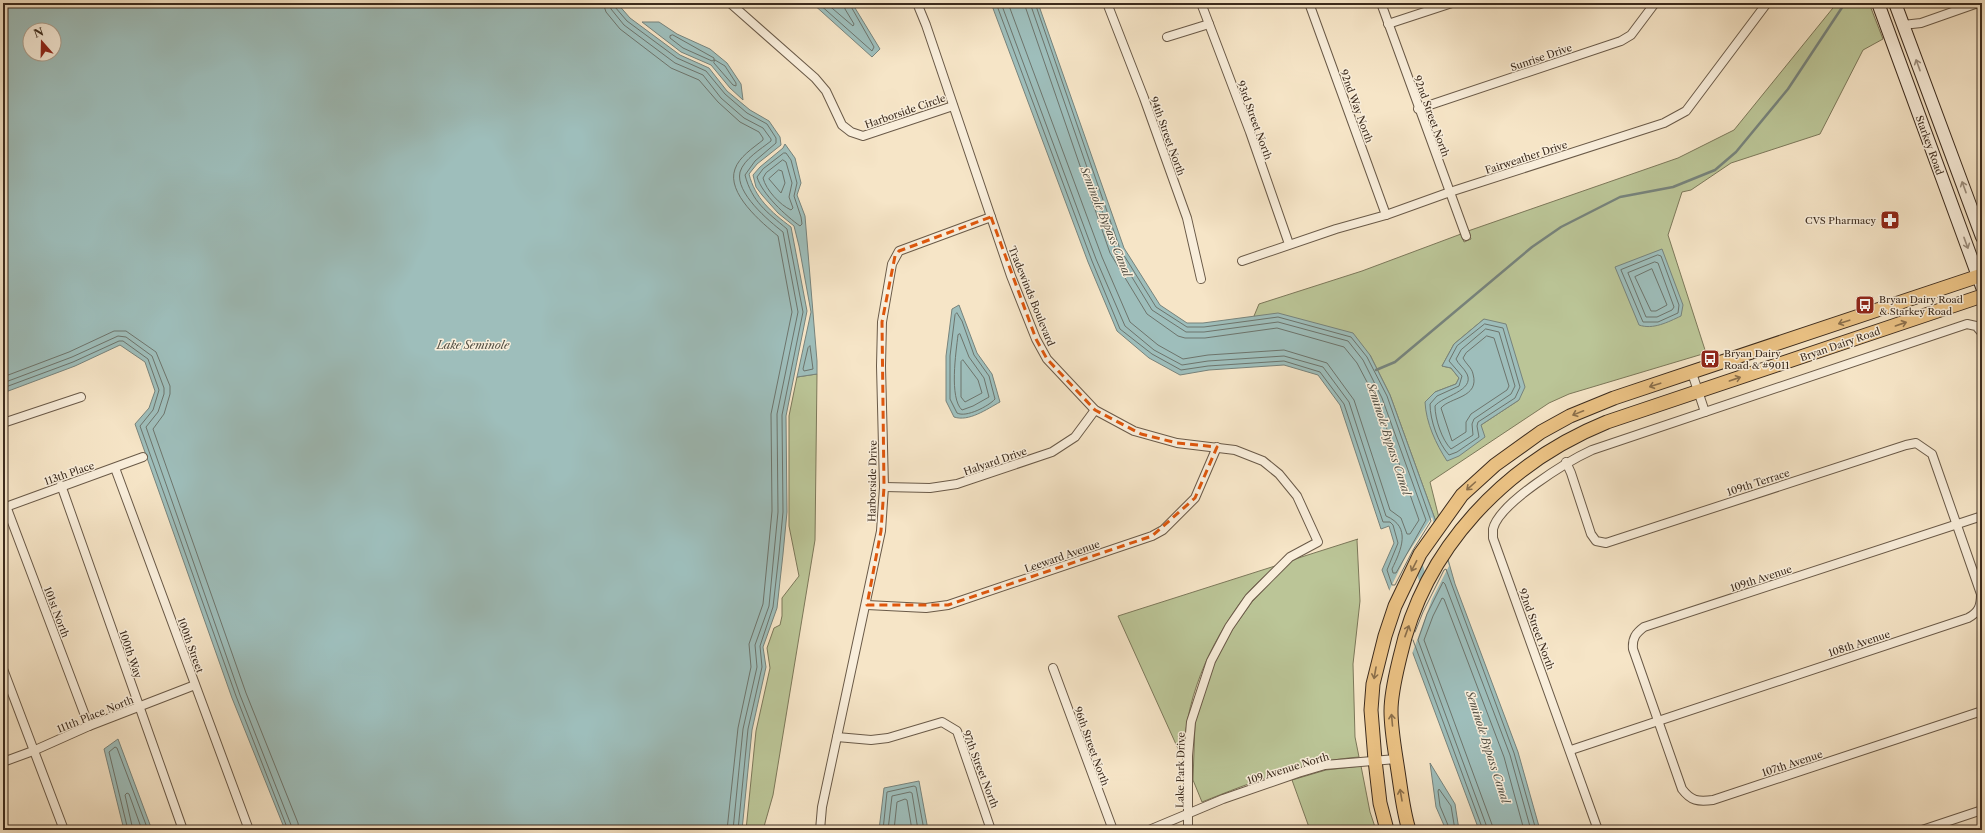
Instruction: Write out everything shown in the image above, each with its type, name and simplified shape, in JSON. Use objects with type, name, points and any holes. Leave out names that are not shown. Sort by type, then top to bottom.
[{"type":"main road","name":"Starkey Road","points":[[1878,3],[1981,280]]},
{"type":"main road","points":[[1885,3],[1892,19],[1903,25]]},
{"type":"main road","name":"Starkey Road","points":[[1895,3],[1982,237]]},
{"type":"main road","name":"Bryan Dairy Road","points":[[1387,830],[1380,803],[1371,710],[1377,662],[1405,583],[1434,532],[1462,494],[1495,465],[1523,444],[1570,416],[1614,398],[1981,280]]},
{"type":"main road","name":"Bryan Dairy Road","points":[[1409,830],[1396,759],[1391,710],[1397,668],[1404,636],[1415,608],[1443,555],[1469,520],[1496,491],[1524,467],[1565,441],[1587,430],[1628,414],[1698,392],[1982,296]]},
{"type":"street","name":"Harborside Circle","points":[[730,3],[816,78],[826,91],[842,125],[851,132],[863,136],[953,106]]},
{"type":"street","name":"Tradewinds Boulevard","points":[[917,3],[926,25],[1011,276],[1040,347],[1060,374],[1095,410],[1141,434],[1177,443],[1217,447],[1252,455],[1263,461],[1279,474],[1297,496],[1318,542]]},
{"type":"street","name":"94th Street North","points":[[1107,3],[1144,98],[1187,218],[1201,279]]},
{"type":"street","name":"93rd Street North","points":[[1201,3],[1250,132],[1289,244]]},
{"type":"street","name":"92nd Way North","points":[[1309,3],[1386,215]]},
{"type":"street","name":"92nd Street North","points":[[1381,3],[1418,108],[1466,236]]},
{"type":"street","points":[[1388,24],[1452,3]]},
{"type":"street","name":"Sunrise Drive","points":[[1418,108],[1621,41],[1631,35],[1655,3]]},
{"type":"street","name":"Fairweather Drive","points":[[1242,261],[1289,244],[1386,215],[1450,192],[1664,123],[1686,111],[1767,3]]},
{"type":"street","points":[[1903,25],[1921,23],[1978,3]]},
{"type":"street","points":[[1167,37],[1209,24]]},
{"type":"street","name":"Harborside Drive","points":[[820,830],[822,807],[867,605],[881,531],[884,487],[881,366],[882,322],[895,256],[899,251],[991,217]]},
{"type":"street","points":[[1566,462],[1601,447],[1966,324],[1976,326],[1982,333]]},
{"type":"street","points":[[1692,373],[1705,412]]},
{"type":"street","points":[[3,423],[81,397]]},
{"type":"street","name":"Halyard Drive","points":[[884,487],[930,488],[957,484],[1052,452],[1075,437],[1095,410]]},
{"type":"street","name":"109th Terrace","points":[[1566,462],[1591,534],[1596,541],[1606,543],[1916,443],[1932,454],[1956,525]]},
{"type":"street","name":"Leeward Avenue","points":[[867,605],[926,608],[948,605],[1152,536],[1163,530],[1195,498],[1217,447]]},
{"type":"street","name":"113th Place","points":[[5,507],[61,485],[115,468],[143,457]]},
{"type":"street","name":"92nd Street North","points":[[1566,462],[1517,500],[1498,519],[1493,529],[1493,538],[1598,830]]},
{"type":"street","name":"100th Street","points":[[115,468],[249,830]]},
{"type":"street","name":"100th Way","points":[[61,485],[183,830]]},
{"type":"street","name":"101st North","points":[[5,507],[89,726]]},
{"type":"street","name":"109th Avenue","points":[[1658,720],[1632,649],[1632,641],[1636,633],[1644,627],[1982,516]]},
{"type":"street","name":"108th Avenue","points":[[1570,750],[1976,614],[1982,605],[1981,594],[1956,525]]},
{"type":"street","name":"Lake Park Drive","points":[[1188,830],[1188,756],[1191,722],[1211,661],[1229,627],[1249,598],[1290,556],[1318,542]]},
{"type":"street","name":"96th Street North","points":[[1053,668],[1113,830]]},
{"type":"street","points":[[3,669],[64,830]]},
{"type":"street","name":"111th Place North","points":[[3,762],[33,751],[89,726],[196,685]]},
{"type":"street","name":"107th Avenue","points":[[1658,720],[1682,789],[1688,798],[1700,802],[1713,800],[1982,711]]},
{"type":"street","name":"97th Street North","points":[[837,737],[871,740],[888,738],[942,722],[958,731],[991,830]]},
{"type":"street","name":"109 Avenue North","points":[[1149,830],[1166,824],[1189,812],[1223,798],[1325,765],[1396,759]]},
{"type":"street","points":[[1922,830],[1982,810]]},
{"type":"highlighted area","points":[[991,217],[1036,339],[1047,359],[1095,410],[1141,434],[1177,443],[1217,447],[1195,498],[1152,536],[948,605],[867,605],[881,531],[884,487],[882,322],[895,256],[899,251]]},
{"type":"green space","points":[[1837,3],[1869,3],[1883,39],[1863,50],[1820,134],[1731,163],[1691,190],[1682,192],[1668,235],[1706,353],[1569,394],[1549,403],[1430,482],[1439,518],[1436,522],[1390,395],[1370,355],[1254,316],[1259,304],[1362,271],[1461,234],[1464,242],[1471,239],[1468,231],[1678,158],[1734,130]],"holes":[[[1484,319],[1519,400],[1481,425],[1435,392],[1456,384],[1459,378],[1451,368],[1442,366],[1454,344]]]},
{"type":"green space","points":[[817,374],[815,540],[773,795],[763,830],[746,830],[756,731],[770,668],[767,648],[774,628],[780,625],[782,616],[782,598],[799,576],[789,526],[789,416],[797,377]]},
{"type":"green space","points":[[1358,539],[1360,601],[1353,664],[1355,737],[1359,757],[1339,759],[1299,768],[1259,780],[1202,802],[1193,780],[1195,723],[1214,664],[1232,630],[1252,602],[1292,560]]},
{"type":"green space","points":[[1275,566],[1245,596],[1232,614],[1210,654],[1193,696],[1185,740],[1184,762],[1118,616]]},
{"type":"green space","points":[[1361,766],[1370,812],[1376,830],[1310,830],[1292,780],[1326,770]]},
{"type":"water","name":"Lake Seminole","points":[[3,3],[617,3],[630,18],[680,55],[709,68],[727,91],[750,110],[769,121],[780,137],[781,145],[757,164],[749,174],[755,190],[765,204],[791,227],[807,311],[786,416],[787,512],[783,554],[777,608],[763,647],[766,667],[752,730],[742,830],[285,830],[232,698],[135,424],[149,408],[155,391],[145,362],[120,345],[75,366],[3,393]]},
{"type":"water","points":[[812,3],[852,3],[880,49],[872,57]]},
{"type":"water","points":[[991,3],[1038,3],[1124,248],[1160,305],[1187,323],[1203,323],[1278,313],[1353,333],[1370,355],[1390,395],[1436,522],[1393,599],[1382,570],[1394,543],[1389,526],[1381,529],[1340,405],[1318,375],[1284,365],[1209,370],[1180,375],[1149,358],[1117,331],[1088,262]]},
{"type":"water","points":[[642,22],[659,22],[677,34],[710,49],[727,63],[741,84],[743,100],[730,88],[711,65],[681,52]]},
{"type":"water","points":[[785,144],[795,158],[801,183],[797,195],[805,216],[817,361],[817,374],[797,377],[811,312],[799,246],[794,226],[778,213],[762,195],[756,187],[753,175],[760,167],[783,148]]},
{"type":"water","points":[[1662,249],[1683,305],[1681,316],[1655,326],[1650,327],[1639,325],[1615,267]]},
{"type":"water","points":[[959,305],[977,353],[992,374],[1000,402],[978,414],[966,418],[954,417],[946,401],[946,356],[952,309]]},
{"type":"water","points":[[1484,319],[1506,324],[1525,387],[1519,400],[1481,425],[1485,437],[1459,456],[1447,461],[1432,433],[1427,418],[1425,402],[1435,392],[1456,384],[1459,378],[1451,368],[1442,366],[1454,344]]},
{"type":"water","points":[[1447,556],[1455,584],[1518,752],[1540,830],[1479,830],[1408,640]]},
{"type":"water","points":[[118,739],[152,830],[124,830],[104,749]]},
{"type":"water","points":[[1430,763],[1455,804],[1459,830],[1446,830],[1436,807]]},
{"type":"water","points":[[919,781],[928,830],[879,830],[884,788]]},
{"type":"pier","points":[[1432,517],[1435,527],[1391,600],[1388,593],[1406,556]]},
{"type":"pier","points":[[1445,555],[1449,566],[1432,599],[1412,654],[1406,640]]},
{"type":"waterway","points":[[1376,370],[1395,362],[1532,247],[1561,227],[1620,197],[1673,187],[1715,170],[1736,152],[1788,89],[1845,3]]},
{"type":"waterway","name":"Seminole Bypass Canal","points":[[1417,559],[1425,587]]},
{"type":"place","name":"CVS Pharmacy","points":[[1890,220]]},
{"type":"place","name":"Bryan Dairy Road & Starkey Road","points":[[1865,305]]},
{"type":"place","name":"Bryan Dairy Road & #9011","points":[[1710,359]]}]
